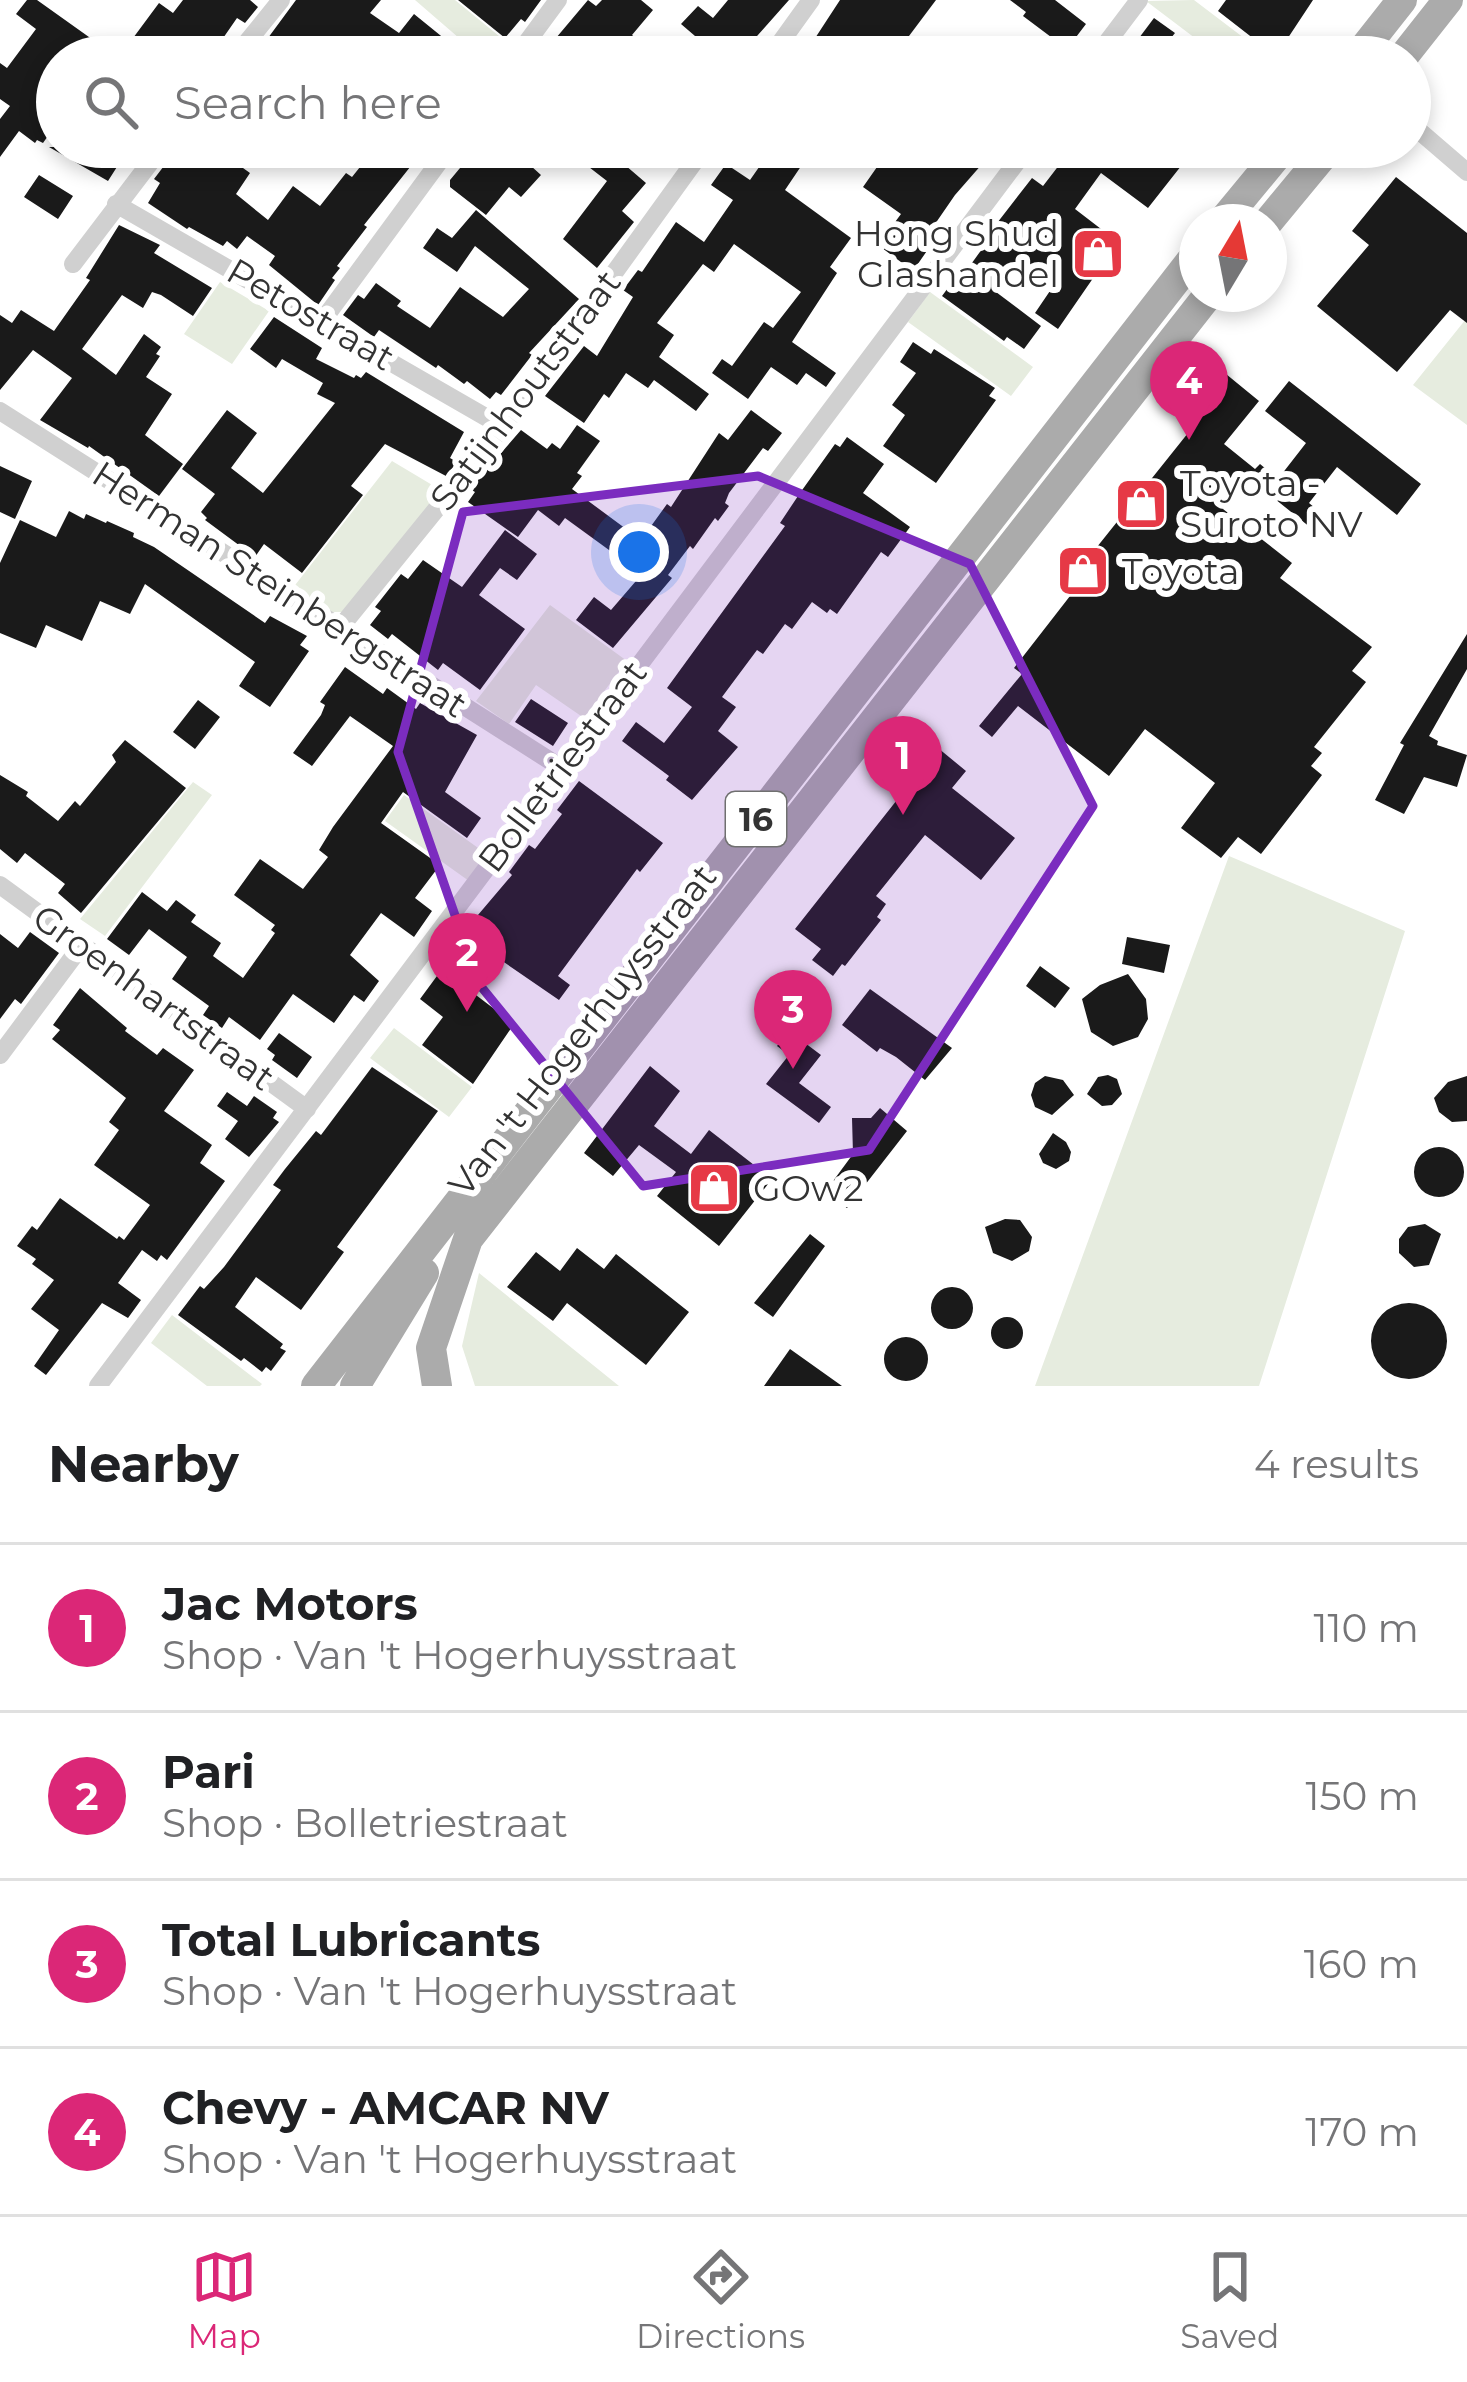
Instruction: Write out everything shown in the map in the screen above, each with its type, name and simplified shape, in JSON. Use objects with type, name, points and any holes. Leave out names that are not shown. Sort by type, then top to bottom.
[{"type":"main road","points":[[1374,36],[1402,0]]},
{"type":"main road","points":[[1420,36],[1448,0]]},
{"type":"main road","points":[[1237,204],[1267,168]]},
{"type":"main road","points":[[1283,204],[1313,168]]},
{"type":"main road","name":"Van 't Hogerhuysstraat","points":[[316,1386],[1179,276]]},
{"type":"main road","name":"Van 't Hogerhuysstraat","points":[[436,1386],[430,1348],[468,1240],[1195,312]]},
{"type":"main road","name":"Van 't Hogerhuysstraat","points":[[355,1386],[422,1278],[463,1197]]},
{"type":"street","points":[[252,36],[281,0]]},
{"type":"street","points":[[531,36],[558,0]]},
{"type":"street","points":[[785,36],[811,0]]},
{"type":"street","points":[[1112,36],[1139,0]]},
{"type":"street","points":[[1431,141],[1467,172]]},
{"type":"street","points":[[73,264],[145,168]]},
{"type":"street","points":[[323,320],[435,168]]},
{"type":"street","name":"Satijnhoutstraat","points":[[339,629],[503,427],[690,168]]},
{"type":"street","name":"Bolletriestraat","points":[[98,1386],[1012,168]]},
{"type":"street","name":"Petostraat","points":[[116,204],[503,427]]},
{"type":"street","name":"Herman Steinbergstraat","points":[[0,411],[560,767]]},
{"type":"street","name":"Groenhartstraat","points":[[0,885],[308,1109]]},
{"type":"street","points":[[0,1055],[82,945]]},
{"type":"highlighted area","points":[[758,476],[970,564],[1093,806],[869,1150],[643,1186],[479,984],[398,752],[463,512]]},
{"type":"shaded area","points":[[415,0],[455,0],[499,36],[457,36]]},
{"type":"shaded area","points":[[1194,0],[1241,36],[1192,36],[1146,1]]},
{"type":"shaded area","points":[[220,282],[269,311],[232,364],[184,334]]},
{"type":"shaded area","points":[[930,292],[1033,367],[1011,396],[908,322]]},
{"type":"shaded area","points":[[1467,319],[1467,425],[1413,385]]},
{"type":"shaded area","points":[[392,461],[444,492],[344,612],[329,612],[292,589]]},
{"type":"shaded area","points":[[550,605],[627,661],[584,718],[536,685],[509,724],[476,701]]},
{"type":"shaded area","points":[[193,782],[212,795],[105,936],[80,919]]},
{"type":"shaded area","points":[[404,795],[488,855],[469,881],[385,821]]},
{"type":"shaded area","points":[[1229,856],[1405,931],[1259,1386],[1035,1386]]},
{"type":"shaded area","points":[[394,1028],[472,1087],[449,1117],[370,1058]]},
{"type":"shaded area","points":[[479,1273],[619,1386],[475,1386],[462,1346]]},
{"type":"shaded area","points":[[172,1315],[262,1384],[207,1386],[151,1343]]},
{"type":"building","points":[[27,0],[37,0],[88,36],[36,36],[36,142],[19,131],[0,157],[0,119],[10,106],[0,99],[0,63],[7,68],[36,29],[16,14]]},
{"type":"building","points":[[183,0],[250,0],[258,7],[245,23],[237,18],[225,36],[135,36],[159,3],[173,13]]},
{"type":"building","points":[[296,0],[381,0],[370,13],[399,33],[414,14],[441,36],[269,36]]},
{"type":"building","points":[[458,0],[541,0],[525,22],[521,19],[503,36]]},
{"type":"building","points":[[588,0],[596,6],[602,0],[641,0],[653,10],[633,36],[558,36]]},
{"type":"building","points":[[728,0],[789,0],[757,36],[695,36],[681,24],[698,6],[713,18]]},
{"type":"building","points":[[840,0],[936,0],[909,36],[816,36]]},
{"type":"building","points":[[1010,0],[1055,0],[1086,24],[1077,36],[1050,36],[1023,16],[1026,12]]},
{"type":"building","points":[[1226,0],[1313,0],[1289,36],[1250,36],[1218,11]]},
{"type":"building","points":[[1154,18],[1175,33],[1173,36],[1140,36]]},
{"type":"building","points":[[85,168],[116,168],[108,181]]},
{"type":"building","points":[[162,168],[243,168],[250,173],[236,194],[268,220],[293,186],[320,206],[346,173],[352,177],[359,168],[409,168],[364,225],[318,305],[269,265],[275,256],[247,236],[237,249],[227,241],[223,246],[148,203],[160,183],[154,179]]},
{"type":"building","points":[[460,168],[533,168],[541,175],[521,197],[509,187],[486,215],[450,187]]},
{"type":"building","points":[[590,168],[628,168],[646,183],[622,211],[634,222],[597,268],[563,239],[607,181]]},
{"type":"building","points":[[723,168],[732,168],[750,180],[758,168],[800,168],[785,190],[851,238],[830,267],[837,273],[792,342],[836,373],[826,387],[806,373],[797,385],[771,367],[748,399],[712,373],[722,359],[732,366],[764,322],[773,328],[801,292],[734,244],[714,272],[703,264],[657,323],[674,335],[659,357],[709,394],[696,411],[654,380],[648,388],[626,373],[584,423],[545,396],[584,346],[597,356],[633,297],[623,290],[638,270],[642,272],[676,222],[704,242],[733,200],[711,185]]},
{"type":"building","points":[[876,168],[979,168],[924,240],[931,245],[913,271],[878,245],[901,214],[863,187]]},
{"type":"building","points":[[1057,168],[1179,168],[1148,208],[1101,173],[1075,209],[1118,242],[1058,329],[1035,313],[1054,285],[1019,259],[996,292],[1041,326],[1024,349],[1007,337],[1004,341],[942,296],[965,265],[969,267],[1032,178],[1043,186]]},
{"type":"building","points":[[39,175],[73,196],[58,219],[24,197]]},
{"type":"building","points":[[1396,177],[1467,233],[1467,323],[1450,310],[1397,372],[1317,306],[1369,245],[1352,231]]},
{"type":"building","points":[[476,210],[579,299],[529,353],[532,355],[501,395],[496,392],[490,399],[379,330],[374,337],[343,315],[358,295],[364,299],[376,283],[401,301],[397,306],[430,328],[460,287],[503,317],[529,289],[475,246],[457,272],[423,248],[437,228],[452,238]]},
{"type":"building","points":[[119,225],[160,245],[154,253],[212,288],[193,316],[152,292],[143,308],[122,295],[82,349],[116,375],[144,334],[161,347],[146,377],[172,394],[145,435],[183,464],[159,496],[89,446],[40,420],[72,378],[33,350],[0,390],[0,315],[12,323],[21,310],[54,331],[90,280],[86,278]]},
{"type":"building","points":[[274,317],[322,348],[316,359],[354,378],[366,372],[464,432],[450,458],[457,462],[446,476],[385,444],[351,486],[363,495],[302,573],[264,544],[255,557],[205,520],[201,512],[215,494],[182,469],[227,410],[257,433],[231,468],[263,493],[335,403],[317,394],[323,383],[282,359],[276,368],[250,349]]},
{"type":"building","points":[[913,342],[931,354],[934,349],[995,388],[989,396],[996,400],[936,483],[883,446],[905,415],[892,405],[916,373],[900,362]]},
{"type":"building","points":[[1226,374],[1259,401],[1224,444],[1255,469],[1260,464],[1278,479],[1306,443],[1265,411],[1289,381],[1421,484],[1397,515],[1337,467],[1309,503],[1327,518],[1316,532],[1249,478],[1223,509],[1292,563],[1280,578],[1372,647],[1352,671],[1366,682],[1314,747],[1322,753],[1311,766],[1322,775],[1261,854],[1238,837],[1221,858],[1181,828],[1215,783],[1145,729],[1109,776],[1018,706],[992,737],[979,726],[1022,674],[1014,668],[1084,578],[1077,572],[1204,413],[1198,408]]},
{"type":"building","points":[[751,410],[782,433],[768,451],[763,448],[729,493],[725,503],[729,506],[718,521],[715,518],[693,549],[690,546],[668,575],[672,578],[613,648],[576,620],[594,597],[611,610],[642,574],[565,518],[559,526],[538,510],[518,537],[468,502],[475,492],[470,489],[521,430],[547,449],[552,443],[560,449],[577,425],[600,441],[577,473],[582,476],[572,489],[641,540],[667,504],[671,507],[719,433],[728,440]]},
{"type":"building","points":[[847,437],[884,464],[863,493],[910,527],[888,557],[881,552],[837,614],[812,602],[792,629],[785,624],[763,654],[757,650],[722,697],[736,707],[718,731],[738,747],[692,800],[622,741],[636,722],[664,743],[692,707],[667,688],[785,526],[780,523],[835,444],[840,447]]},
{"type":"building","points":[[0,466],[32,481],[15,519],[0,512]]},
{"type":"building","points":[[69,511],[134,533],[133,537],[265,623],[270,616],[307,636],[300,645],[309,651],[270,707],[239,686],[255,662],[145,584],[130,614],[100,601],[82,641],[46,625],[36,648],[0,633],[0,563],[20,520],[56,537]]},
{"type":"building","points":[[505,530],[537,554],[517,580],[500,568],[479,595],[525,629],[480,690],[443,663],[438,670],[392,634],[388,639],[370,625],[381,611],[375,607],[401,574],[408,579],[423,560],[462,587]]},
{"type":"building","points":[[1467,634],[1467,669],[1429,736],[1437,745],[1467,755],[1457,787],[1424,777],[1404,814],[1375,800],[1404,745],[1400,743]]},
{"type":"building","points":[[345,667],[383,694],[387,688],[416,709],[420,703],[477,735],[445,792],[481,818],[467,838],[403,792],[381,823],[440,865],[415,898],[432,911],[414,937],[381,913],[350,955],[379,981],[364,1002],[354,995],[334,1023],[293,994],[260,1040],[229,1017],[222,1028],[203,1015],[209,1006],[172,979],[187,957],[149,929],[129,955],[107,939],[142,892],[167,911],[176,900],[196,915],[191,922],[221,943],[213,956],[243,978],[275,933],[271,930],[275,925],[234,895],[260,859],[303,889],[328,857],[319,850],[333,827],[393,746],[350,716],[312,766],[293,753],[321,715],[325,705],[320,702]]},
{"type":"building","points":[[531,699],[568,723],[553,746],[515,722]]},
{"type":"building","points":[[198,700],[220,717],[195,749],[173,732]]},
{"type":"building","points":[[125,740],[186,788],[81,913],[58,893],[65,884],[25,853],[17,863],[0,849],[0,775],[28,792],[26,796],[58,821],[75,801],[80,806],[116,762],[112,755]]},
{"type":"building","points":[[938,748],[966,771],[952,788],[1015,838],[981,880],[925,835],[876,896],[886,904],[877,917],[881,920],[833,976],[812,960],[821,949],[795,929]]},
{"type":"building","points":[[579,781],[663,843],[640,872],[637,869],[558,976],[570,985],[559,1000],[498,958],[472,992],[514,1024],[473,1084],[422,1045],[443,1017],[420,999],[529,845],[535,849],[562,814],[557,810]]},
{"type":"building","points":[[30,932],[59,953],[21,1004],[15,999],[0,1019],[0,934],[18,948]]},
{"type":"building","points":[[1127,937],[1170,945],[1164,973],[1122,964]]},
{"type":"building","points":[[1040,966],[1070,988],[1055,1008],[1026,986]]},
{"type":"building","points":[[1128,974],[1146,999],[1148,1019],[1138,1037],[1113,1046],[1091,1032],[1082,999],[1100,985]]},
{"type":"building","points":[[80,988],[157,1055],[163,1048],[194,1070],[164,1111],[212,1145],[200,1163],[225,1181],[167,1260],[161,1255],[157,1261],[142,1250],[118,1283],[141,1300],[128,1318],[102,1303],[46,1375],[34,1366],[59,1330],[31,1309],[54,1280],[17,1246],[32,1226],[37,1230],[60,1198],[124,1240],[150,1205],[94,1165],[119,1130],[109,1122],[126,1098],[52,1039],[60,1030],[53,1025]]},
{"type":"building","points":[[870,989],[952,1048],[925,1080],[842,1025]]},
{"type":"building","points":[[789,1031],[821,1055],[799,1083],[831,1107],[819,1123],[766,1084],[789,1055],[777,1046]]},
{"type":"building","points":[[279,1033],[312,1057],[297,1078],[272,1060],[275,1055],[267,1049]]},
{"type":"building","points":[[650,1066],[680,1091],[654,1126],[691,1154],[709,1130],[772,1179],[719,1246],[657,1196],[676,1172],[639,1145],[613,1176],[584,1153]]},
{"type":"building","points":[[372,1067],[438,1111],[337,1247],[344,1252],[301,1310],[256,1277],[235,1307],[286,1351],[271,1371],[266,1367],[262,1372],[178,1315],[200,1286],[204,1289],[224,1267],[281,1190],[273,1185],[316,1131],[321,1135]]},
{"type":"building","points":[[1045,1076],[1063,1080],[1074,1095],[1052,1115],[1035,1107],[1031,1095],[1035,1083]]},
{"type":"building","points":[[1467,1076],[1467,1121],[1452,1122],[1439,1112],[1434,1098],[1448,1082]]},
{"type":"building","points":[[1098,1077],[1117,1079],[1122,1094],[1112,1105],[1102,1106],[1087,1094]]},
{"type":"building","points":[[227,1092],[247,1106],[254,1096],[277,1112],[273,1118],[279,1122],[249,1157],[225,1139],[238,1121],[217,1106]]},
{"type":"building","points":[[880,1108],[907,1131],[847,1208],[825,1192],[853,1154],[852,1118],[871,1118]]},
{"type":"building","points":[[1053,1133],[1071,1152],[1069,1161],[1056,1169],[1043,1163],[1039,1154]]},
{"type":"building","points":[[1439,1147],[1456,1155],[1464,1172],[1456,1189],[1439,1197],[1422,1189],[1414,1172],[1422,1155]]},
{"type":"building","points":[[1005,1219],[1020,1220],[1032,1237],[1029,1251],[1012,1261],[993,1253],[985,1227]]},
{"type":"building","points":[[1425,1224],[1441,1234],[1429,1265],[1414,1267],[1399,1253],[1399,1239],[1408,1227]]},
{"type":"building","points":[[810,1234],[825,1246],[773,1317],[754,1303]]},
{"type":"building","points":[[577,1248],[604,1269],[616,1254],[689,1312],[646,1365],[567,1303],[553,1321],[507,1287],[536,1252],[560,1271]]},
{"type":"building","points":[[952,1287],[967,1293],[973,1308],[967,1323],[952,1329],[937,1323],[931,1308],[937,1293]]},
{"type":"building","points":[[1409,1303],[1436,1314],[1447,1341],[1436,1368],[1409,1379],[1382,1368],[1371,1341],[1382,1314]]},
{"type":"building","points":[[1007,1317],[1018,1322],[1023,1333],[1018,1344],[1007,1349],[996,1344],[991,1333],[996,1322]]},
{"type":"building","points":[[906,1337],[921,1344],[928,1359],[921,1374],[906,1381],[891,1374],[884,1359],[891,1344]]},
{"type":"building","points":[[790,1349],[842,1386],[764,1386]]},
{"type":"place","name":"Hong Shud Glashandel","points":[[1098,254]]},
{"type":"place","name":"Chevy - AMCAR NV","points":[[1189,440]]},
{"type":"place","name":"Toyota - Suroto NV","points":[[1141,504]]},
{"type":"place","name":"Toyota","points":[[1083,571]]},
{"type":"place","name":"Jac Motors","points":[[903,815]]},
{"type":"place","name":"Pari","points":[[467,1012]]},
{"type":"place","name":"Total Lubricants","points":[[793,1069]]},
{"type":"place","name":"GOw2","points":[[714,1188]]}]
